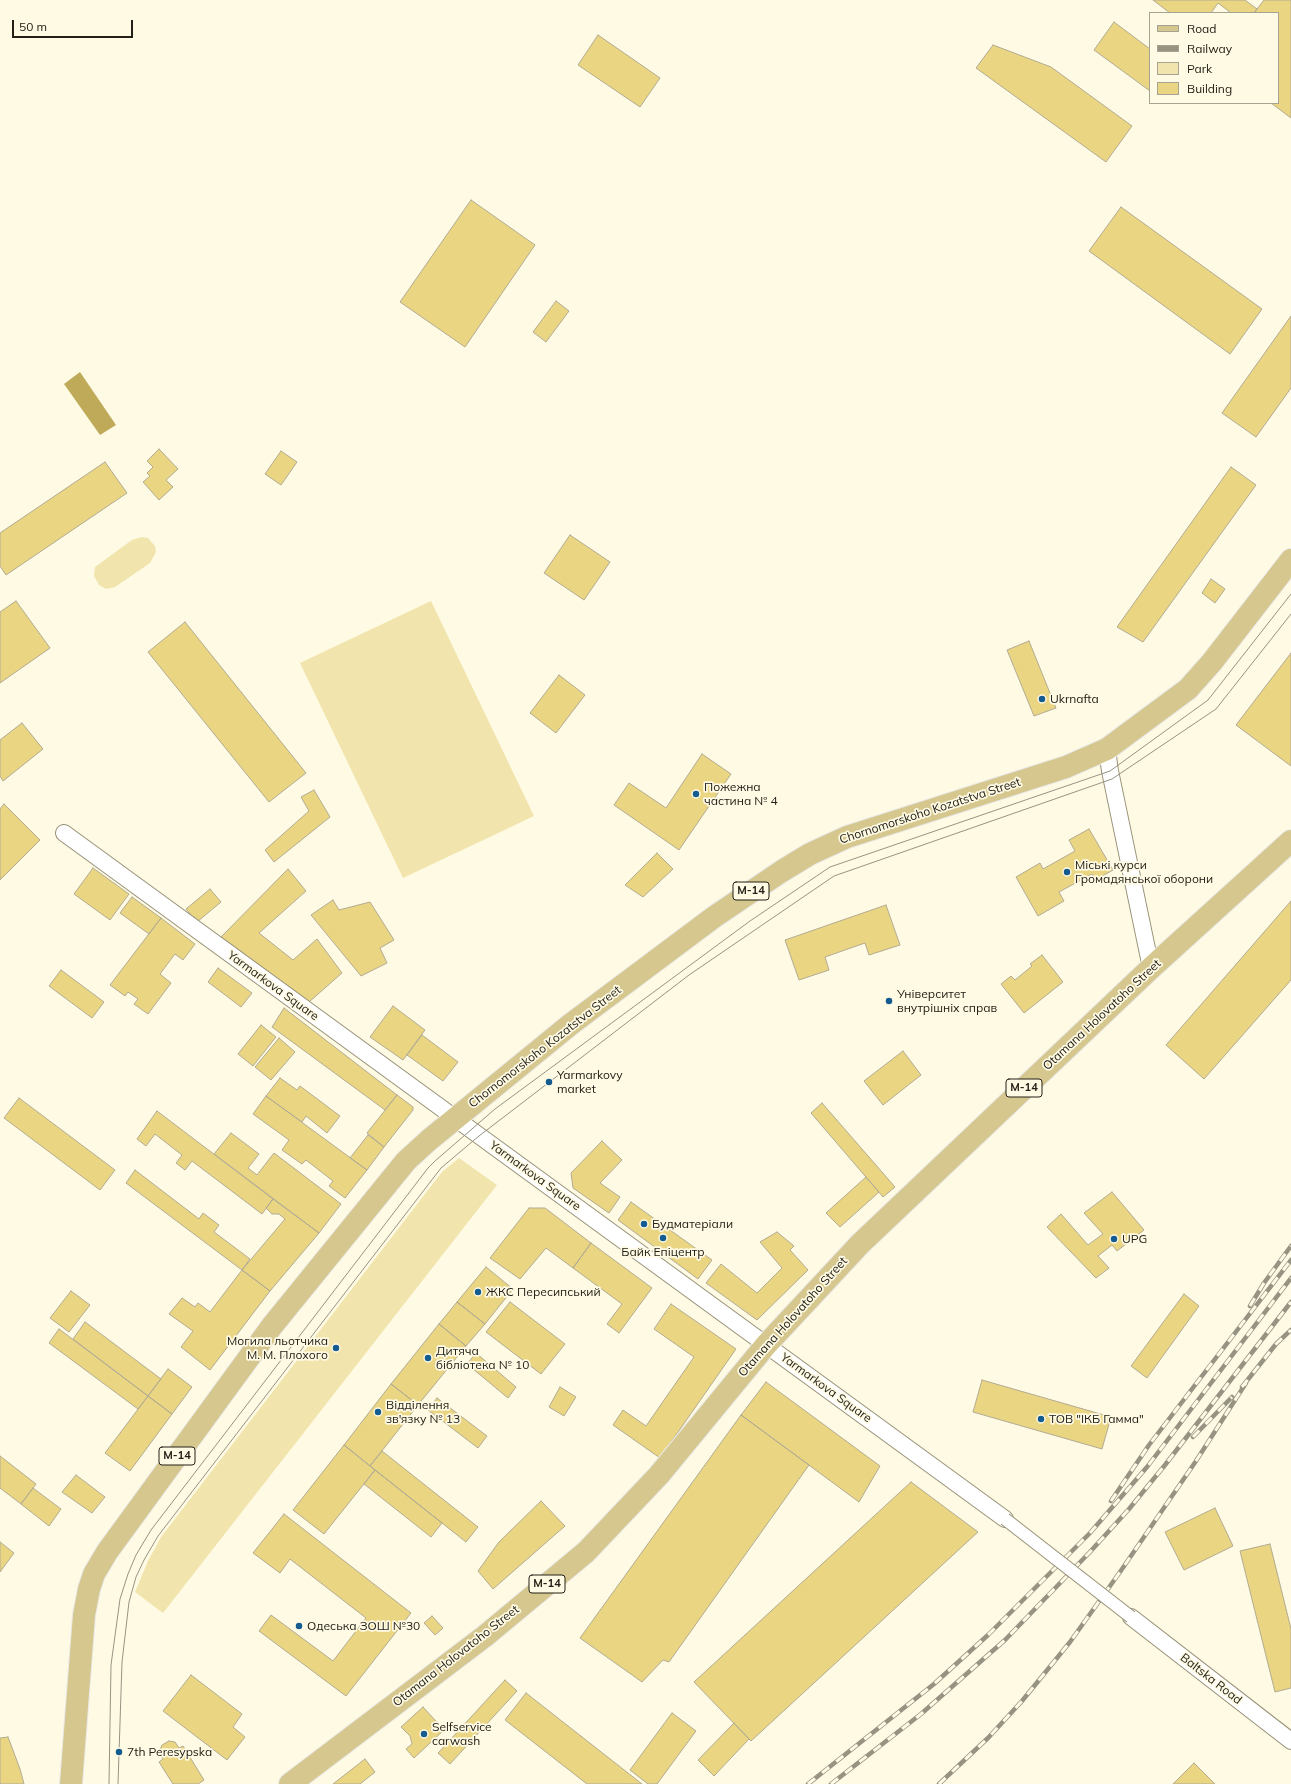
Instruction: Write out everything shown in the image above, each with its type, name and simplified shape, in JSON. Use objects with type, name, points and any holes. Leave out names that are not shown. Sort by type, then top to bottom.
[{"type":"main road","name":"Chornomorskoho Kozatstva Street","points":[[71,1784],[84,1614],[89,1589],[94,1574],[107,1552],[272,1326],[406,1161],[455,1118],[571,1024],[714,916],[810,854],[847,837],[1066,767],[1107,749],[1188,689],[1212,662],[1291,560]]},
{"type":"main road","name":"Otamana Holovatoho Street","points":[[290,1784],[485,1636],[586,1552],[659,1475],[766,1345],[860,1244],[1152,968],[1291,841]]},
{"type":"street","points":[[1107,749],[1110,771],[1152,968]]},
{"type":"street","name":"Yarmarkova Square","points":[[64,834],[1005,1519]]},
{"type":"street","points":[[1005,1519],[1131,1617]]},
{"type":"street","name":"Baltska Road","points":[[1131,1617],[1291,1741]]},
{"type":"green space","points":[[142,537],[148,538],[155,546],[156,552],[150,563],[115,587],[106,589],[99,585],[94,576],[95,567],[132,540]]},
{"type":"green space","points":[[431,601],[534,816],[403,878],[300,663]]},
{"type":"green space","points":[[459,1158],[497,1185],[163,1613],[135,1592],[148,1561],[161,1537],[438,1177]]},
{"type":"shaded area","points":[[80,372],[116,425],[100,435],[64,384]]},
{"type":"building","points":[[1153,0],[1245,0],[1257,9],[1255,12],[1230,12],[1218,3],[1212,12],[1169,12]]},
{"type":"building","points":[[1264,0],[1291,0],[1291,118],[1272,104],[1279,104],[1279,12],[1255,12]]},
{"type":"building","points":[[1114,22],[1149,48],[1149,90],[1094,50]]},
{"type":"building","points":[[598,35],[660,78],[640,107],[578,65]]},
{"type":"building","points":[[993,45],[1051,67],[1132,126],[1106,162],[976,68]]},
{"type":"building","points":[[471,200],[535,245],[465,347],[400,302]]},
{"type":"building","points":[[1121,207],[1262,309],[1230,354],[1089,251]]},
{"type":"building","points":[[556,301],[569,311],[546,342],[533,332]]},
{"type":"building","points":[[1291,316],[1291,388],[1256,437],[1222,413]]},
{"type":"building","points":[[159,449],[178,469],[166,480],[173,487],[159,500],[143,482],[150,476],[147,473],[153,467],[147,461]]},
{"type":"building","points":[[281,451],[297,462],[281,485],[265,474]]},
{"type":"building","points":[[105,462],[127,493],[6,575],[0,566],[0,533]]},
{"type":"building","points":[[1231,467],[1256,485],[1143,642],[1117,627]]},
{"type":"building","points":[[570,535],[610,562],[584,600],[544,573]]},
{"type":"building","points":[[1211,579],[1225,589],[1215,603],[1202,593]]},
{"type":"building","points":[[16,601],[50,648],[0,683],[0,612]]},
{"type":"building","points":[[185,622],[306,773],[269,802],[148,652]]},
{"type":"building","points":[[1029,641],[1056,708],[1034,716],[1007,650]]},
{"type":"building","points":[[1291,653],[1291,766],[1236,725]]},
{"type":"building","points":[[559,675],[585,695],[556,733],[530,713]]},
{"type":"building","points":[[22,723],[43,749],[3,781],[0,776],[0,740]]},
{"type":"building","name":"Пожежна частина № 4","points":[[702,754],[731,774],[679,850],[614,805],[629,783],[666,808]]},
{"type":"building","points":[[314,790],[330,817],[274,862],[265,850],[309,811],[301,797]]},
{"type":"building","points":[[4,804],[40,840],[0,880],[0,809]]},
{"type":"building","name":"Міські курси Громадянської оборони","points":[[1089,829],[1113,870],[1095,880],[1092,874],[1059,892],[1064,901],[1038,916],[1016,877],[1040,863],[1043,869],[1075,851],[1069,840]]},
{"type":"building","points":[[657,853],[673,869],[643,897],[625,885]]},
{"type":"building","points":[[93,868],[129,894],[110,920],[74,894]]},
{"type":"building","points":[[288,869],[306,891],[259,933],[293,960],[317,939],[342,973],[309,1002],[221,937]]},
{"type":"building","points":[[210,889],[221,902],[197,922],[186,909]]},
{"type":"building","points":[[132,897],[161,918],[149,934],[120,913]]},
{"type":"building","points":[[333,900],[339,910],[370,902],[394,940],[380,948],[387,963],[361,976],[311,915]]},
{"type":"building","points":[[1291,901],[1291,980],[1204,1079],[1166,1045]]},
{"type":"building","points":[[886,905],[900,945],[869,955],[865,943],[825,957],[829,970],[799,980],[785,940]]},
{"type":"building","points":[[161,918],[195,944],[183,960],[175,954],[160,974],[171,983],[148,1014],[134,1004],[138,999],[128,992],[125,996],[110,985]]},
{"type":"building","points":[[1042,955],[1063,982],[1024,1013],[1001,984],[1011,976],[1015,980],[1032,966],[1030,964]]},
{"type":"building","points":[[218,968],[252,993],[241,1007],[208,982]]},
{"type":"building","points":[[61,970],[104,1002],[92,1018],[49,986]]},
{"type":"building","points":[[393,1006],[425,1030],[403,1060],[370,1037]]},
{"type":"building","points":[[284,1008],[397,1095],[385,1110],[272,1027]]},
{"type":"building","points":[[261,1025],[276,1037],[253,1066],[238,1054]]},
{"type":"building","points":[[422,1035],[458,1062],[443,1081],[407,1055]]},
{"type":"building","points":[[279,1038],[295,1052],[271,1080],[255,1067]]},
{"type":"building","points":[[903,1051],[921,1075],[883,1105],[864,1081]]},
{"type":"building","points":[[280,1078],[297,1090],[300,1086],[340,1116],[327,1133],[306,1116],[302,1122],[266,1096]]},
{"type":"building","points":[[397,1095],[413,1107],[413,1110],[384,1147],[367,1133]]},
{"type":"building","points":[[266,1096],[367,1170],[345,1198],[329,1186],[333,1181],[306,1160],[302,1164],[282,1150],[289,1140],[253,1114]]},
{"type":"building","points":[[19,1098],[115,1170],[100,1190],[4,1118]]},
{"type":"building","points":[[822,1103],[895,1187],[883,1197],[811,1113]]},
{"type":"building","points":[[157,1111],[273,1199],[262,1214],[192,1161],[185,1170],[176,1163],[182,1155],[155,1134],[146,1146],[137,1139]]},
{"type":"building","points":[[231,1133],[259,1154],[248,1168],[257,1175],[274,1153],[341,1204],[319,1233],[214,1154]]},
{"type":"building","points":[[368,1135],[384,1147],[367,1170],[350,1158]]},
{"type":"building","points":[[602,1141],[622,1160],[600,1183],[620,1197],[609,1213],[573,1188],[571,1173]]},
{"type":"building","points":[[135,1170],[199,1219],[203,1213],[219,1225],[214,1232],[250,1259],[242,1270],[126,1183]]},
{"type":"building","points":[[866,1177],[879,1192],[840,1227],[826,1213]]},
{"type":"building","name":"UPG","points":[[1112,1192],[1144,1230],[1117,1251],[1112,1245],[1098,1256],[1109,1268],[1096,1278],[1047,1227],[1061,1214],[1088,1245],[1103,1234],[1084,1213]]},
{"type":"building","points":[[273,1199],[319,1233],[270,1291],[242,1270],[285,1219],[279,1214],[272,1214],[266,1208]]},
{"type":"building","points":[[631,1202],[712,1260],[698,1279],[618,1220]]},
{"type":"building","points":[[529,1208],[545,1208],[591,1243],[573,1268],[546,1248],[520,1279],[490,1258]]},
{"type":"building","points":[[777,1232],[794,1246],[790,1250],[808,1270],[757,1320],[706,1283],[721,1264],[757,1293],[782,1268],[760,1242]]},
{"type":"building","points":[[591,1243],[652,1288],[619,1333],[607,1324],[622,1304],[573,1268]]},
{"type":"building","points":[[486,1267],[513,1289],[485,1324],[457,1302]]},
{"type":"building","points":[[242,1270],[270,1291],[210,1370],[181,1347],[193,1331],[169,1314],[182,1298],[195,1307],[198,1303],[210,1312]]},
{"type":"building","points":[[71,1291],[90,1305],[69,1332],[50,1318]]},
{"type":"building","points":[[1184,1294],[1199,1306],[1147,1378],[1131,1366]]},
{"type":"building","points":[[457,1302],[485,1324],[466,1346],[439,1324]]},
{"type":"building","points":[[510,1302],[565,1344],[541,1374],[486,1332]]},
{"type":"building","points":[[671,1304],[736,1349],[660,1458],[613,1425],[623,1410],[646,1426],[694,1357],[654,1329]]},
{"type":"building","points":[[85,1322],[161,1379],[148,1396],[73,1339]]},
{"type":"building","points":[[439,1324],[466,1346],[418,1405],[391,1384]]},
{"type":"building","points":[[59,1329],[148,1396],[138,1409],[49,1343]]},
{"type":"building","points":[[476,1353],[516,1387],[508,1398],[467,1364]]},
{"type":"building","points":[[168,1369],[192,1387],[172,1414],[148,1396]]},
{"type":"building","points":[[982,1380],[1111,1417],[1102,1449],[973,1412]]},
{"type":"building","points":[[766,1382],[880,1466],[859,1502],[741,1415]]},
{"type":"building","points":[[391,1384],[418,1405],[370,1466],[344,1445]]},
{"type":"building","points":[[560,1387],[576,1397],[564,1416],[549,1407]]},
{"type":"building","points":[[148,1396],[172,1414],[130,1471],[105,1453]]},
{"type":"building","points":[[437,1398],[487,1436],[478,1448],[428,1410]]},
{"type":"building","points":[[741,1415],[809,1465],[669,1662],[663,1660],[642,1682],[580,1638]]},
{"type":"building","points":[[344,1445],[375,1470],[324,1534],[293,1510]]},
{"type":"building","points":[[382,1451],[478,1527],[466,1542],[370,1466]]},
{"type":"building","points":[[0,1456],[36,1484],[21,1504],[0,1488]]},
{"type":"building","points":[[375,1470],[442,1523],[431,1537],[364,1484]]},
{"type":"building","points":[[76,1475],[105,1497],[92,1513],[62,1492]]},
{"type":"building","points":[[911,1482],[978,1532],[751,1741],[694,1682]]},
{"type":"building","points":[[33,1488],[61,1509],[49,1526],[21,1504]]},
{"type":"building","points":[[541,1501],[565,1526],[493,1589],[478,1571],[499,1542]]},
{"type":"building","points":[[1215,1508],[1233,1546],[1184,1570],[1165,1532]]},
{"type":"building","points":[[284,1514],[411,1613],[346,1696],[259,1631],[271,1615],[333,1661],[366,1618],[290,1559],[280,1573],[253,1553]]},
{"type":"building","points":[[0,1542],[14,1553],[0,1572]]},
{"type":"building","points":[[1270,1544],[1291,1629],[1291,1688],[1275,1692],[1240,1551]]},
{"type":"building","points":[[432,1616],[443,1628],[435,1635],[424,1623]]},
{"type":"building","points":[[191,1675],[242,1714],[233,1727],[245,1737],[227,1760],[163,1711]]},
{"type":"building","points":[[505,1680],[517,1691],[450,1764],[438,1753]]},
{"type":"building","points":[[526,1693],[642,1784],[587,1784],[505,1720]]},
{"type":"building","name":"Selfservice carwash","points":[[423,1707],[444,1730],[414,1758],[406,1749],[412,1744],[410,1736],[401,1727]]},
{"type":"building","points":[[672,1713],[696,1731],[657,1784],[648,1784],[630,1770]]},
{"type":"building","points":[[734,1723],[749,1739],[714,1776],[698,1760]]},
{"type":"building","points":[[8,1737],[24,1784],[0,1784],[0,1738]]},
{"type":"building","points":[[169,1741],[175,1742],[179,1748],[183,1746],[204,1780],[198,1784],[173,1784],[159,1762],[163,1759],[159,1752],[162,1745]]},
{"type":"building","points":[[365,1759],[375,1772],[360,1784],[333,1784]]},
{"type":"building","points":[[1194,1763],[1215,1784],[1173,1784]]},
{"type":"tram line","points":[[109,1784],[111,1665],[120,1599],[136,1555],[151,1530],[428,1168],[495,1109],[750,921],[830,867],[1110,771],[1208,700],[1291,594]]},
{"type":"tram line","points":[[118,1784],[122,1662],[129,1602],[136,1577],[144,1560],[158,1536],[441,1168],[479,1136],[689,975],[834,876],[1112,779],[1216,709],[1291,614]]},
{"type":"railway","points":[[1250,1306],[1264,1283],[1291,1246]]},
{"type":"railway","points":[[1111,1501],[1149,1445],[1291,1260]]},
{"type":"railway","points":[[808,1784],[934,1684],[988,1635],[1090,1533],[1147,1467],[1291,1278]]},
{"type":"railway","points":[[831,1784],[921,1714],[1005,1640],[1089,1553],[1129,1509],[1165,1465],[1291,1302]]},
{"type":"railway","points":[[1242,1387],[1276,1344],[1291,1330]]},
{"type":"railway","points":[[939,1784],[988,1738],[1022,1701],[1070,1642],[1196,1461],[1246,1383]]},
{"type":"railway","points":[[1193,1437],[1232,1397]]},
{"type":"place","name":"Ukrnafta","points":[[1042,699]]},
{"type":"place","name":"Пожежна частина № 4","points":[[696,794]]},
{"type":"place","name":"Міські курси Громадянської оборони","points":[[1067,872]]},
{"type":"place","name":"Університет внутрішніх справ","points":[[889,1001]]},
{"type":"place","name":"Yarmarkovy market","points":[[549,1082]]},
{"type":"place","name":"Будматеріали","points":[[644,1224]]},
{"type":"place","name":"Байк Епіцентр","points":[[663,1238]]},
{"type":"place","name":"UPG","points":[[1114,1239]]},
{"type":"place","name":"ЖКС Пересипський","points":[[478,1292]]},
{"type":"place","name":"Могила льотчика М. М. Плохого","points":[[336,1348]]},
{"type":"place","name":"Дитяча бібліотека № 10","points":[[428,1358]]},
{"type":"place","name":"Відділення зв'язку № 13","points":[[378,1412]]},
{"type":"place","name":"ТОВ \"ІКБ Гамма\"","points":[[1041,1419]]},
{"type":"place","name":"Одеська ЗОШ №30","points":[[299,1626]]},
{"type":"place","name":"Selfservice carwash","points":[[424,1734]]},
{"type":"place","name":"7th Peresypska","points":[[119,1752]]}]
